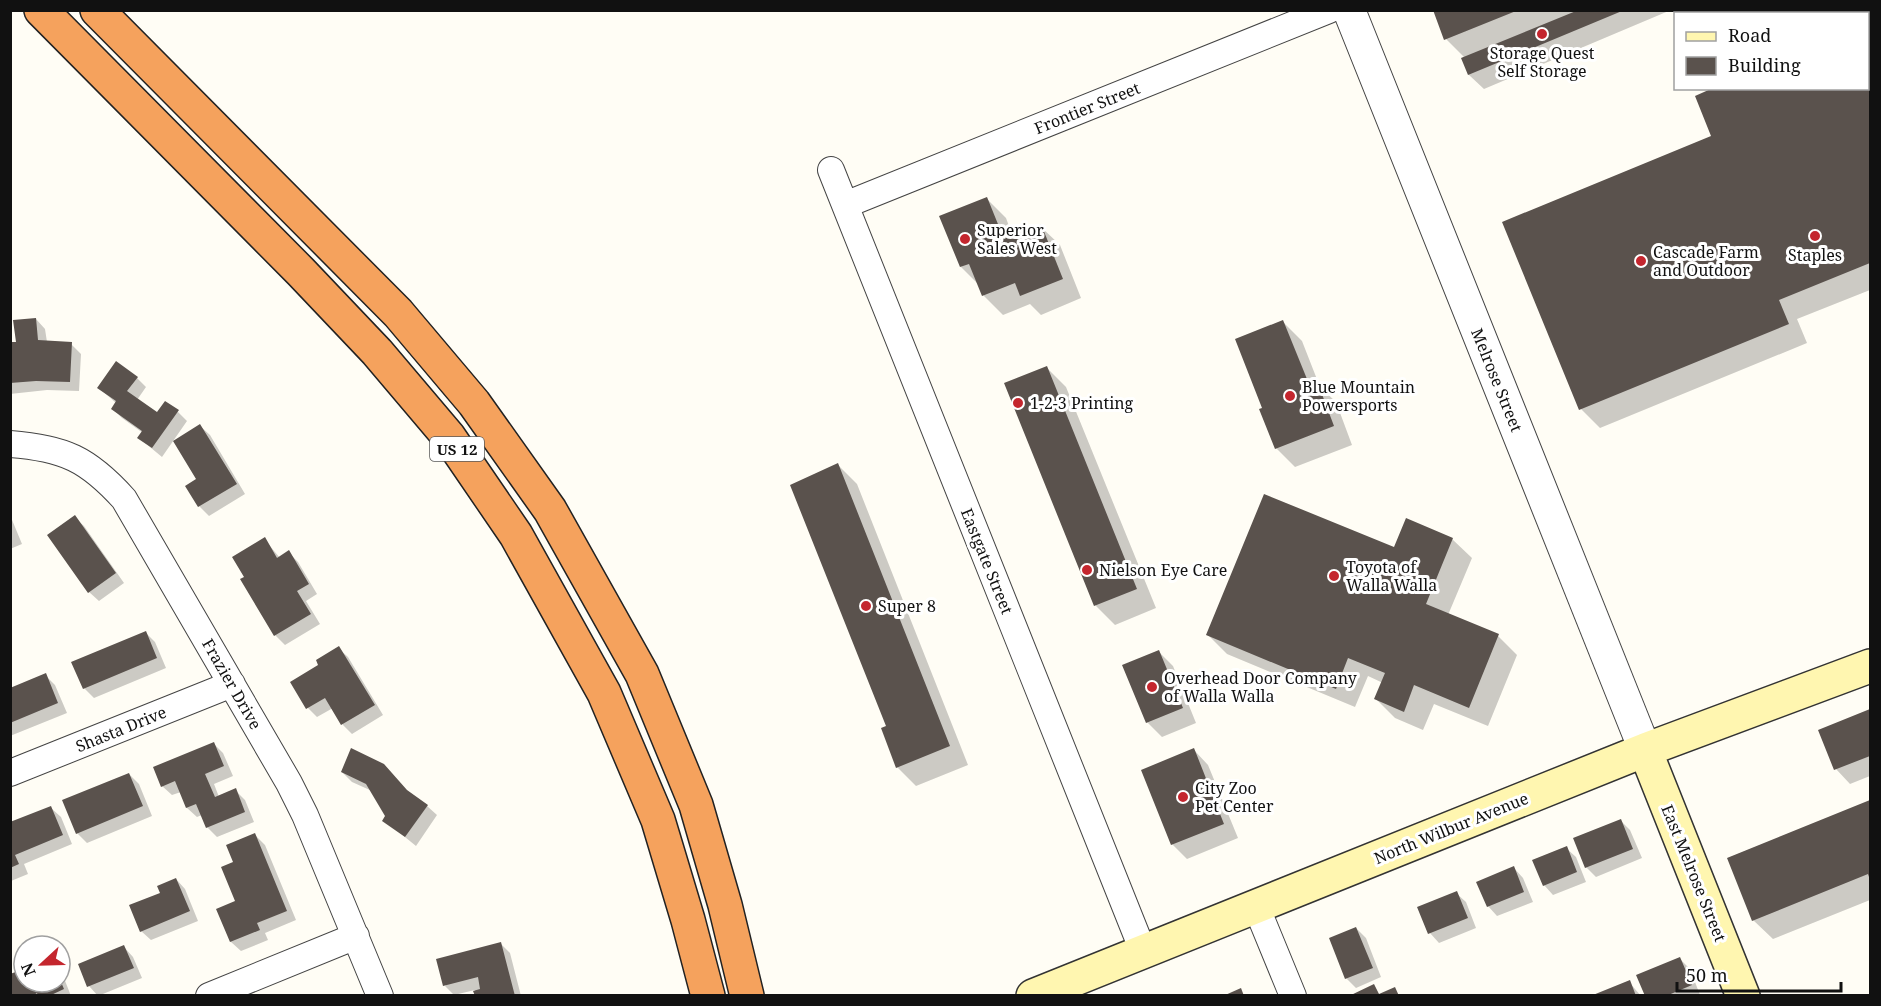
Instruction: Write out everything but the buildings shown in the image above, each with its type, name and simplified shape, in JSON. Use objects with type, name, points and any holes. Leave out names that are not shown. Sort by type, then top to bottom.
[{"type":"highway","name":"US 12","points":[[41,10],[301,272],[377,352],[449,437],[509,525],[604,693],[631,756],[658,820],[708,996]]},
{"type":"highway","name":"US 12","points":[[97,10],[398,313],[474,403],[550,510],[642,674],[696,805],[725,905],[747,996]]},
{"type":"main road","name":"North Wilbur Avenue","points":[[1042,994],[1143,951],[1645,750],[1870,666]]},
{"type":"main road","name":"East Melrose Street","points":[[1645,750],[1743,996]]},
{"type":"street","name":"Frontier Street","points":[[845,205],[1329,10]]},
{"type":"street","name":"Melrose Street","points":[[1348,10],[1645,750]]},
{"type":"street","name":"Eastgate Street","points":[[831,170],[1143,951]]},
{"type":"street","name":"Frazier Drive","points":[[10,444],[39,446],[68,454],[90,466],[124,499],[305,815],[380,996]]},
{"type":"street","name":"Shasta Drive","points":[[10,773],[232,684]]},
{"type":"street","points":[[1256,906],[1293,996]]},
{"type":"street","points":[[209,996],[356,936]]},
{"type":"place","name":"Storage Quest Self Storage","points":[[1542,34]]},
{"type":"place","name":"Staples","points":[[1815,236]]},
{"type":"place","name":"Superior Sales West","points":[[965,239]]},
{"type":"place","name":"Cascade Farm and Outdoor","points":[[1641,261]]},
{"type":"place","name":"Blue Mountain Powersports","points":[[1290,396]]},
{"type":"place","name":"1-2-3 Printing","points":[[1018,403]]},
{"type":"place","name":"Nielson Eye Care","points":[[1087,570]]},
{"type":"place","name":"Toyota of Walla Walla","points":[[1334,576]]},
{"type":"place","name":"Super 8","points":[[866,606]]},
{"type":"place","name":"Overhead Door Company of Walla Walla","points":[[1152,687]]},
{"type":"place","name":"City Zoo Pet Center","points":[[1183,797]]}]
